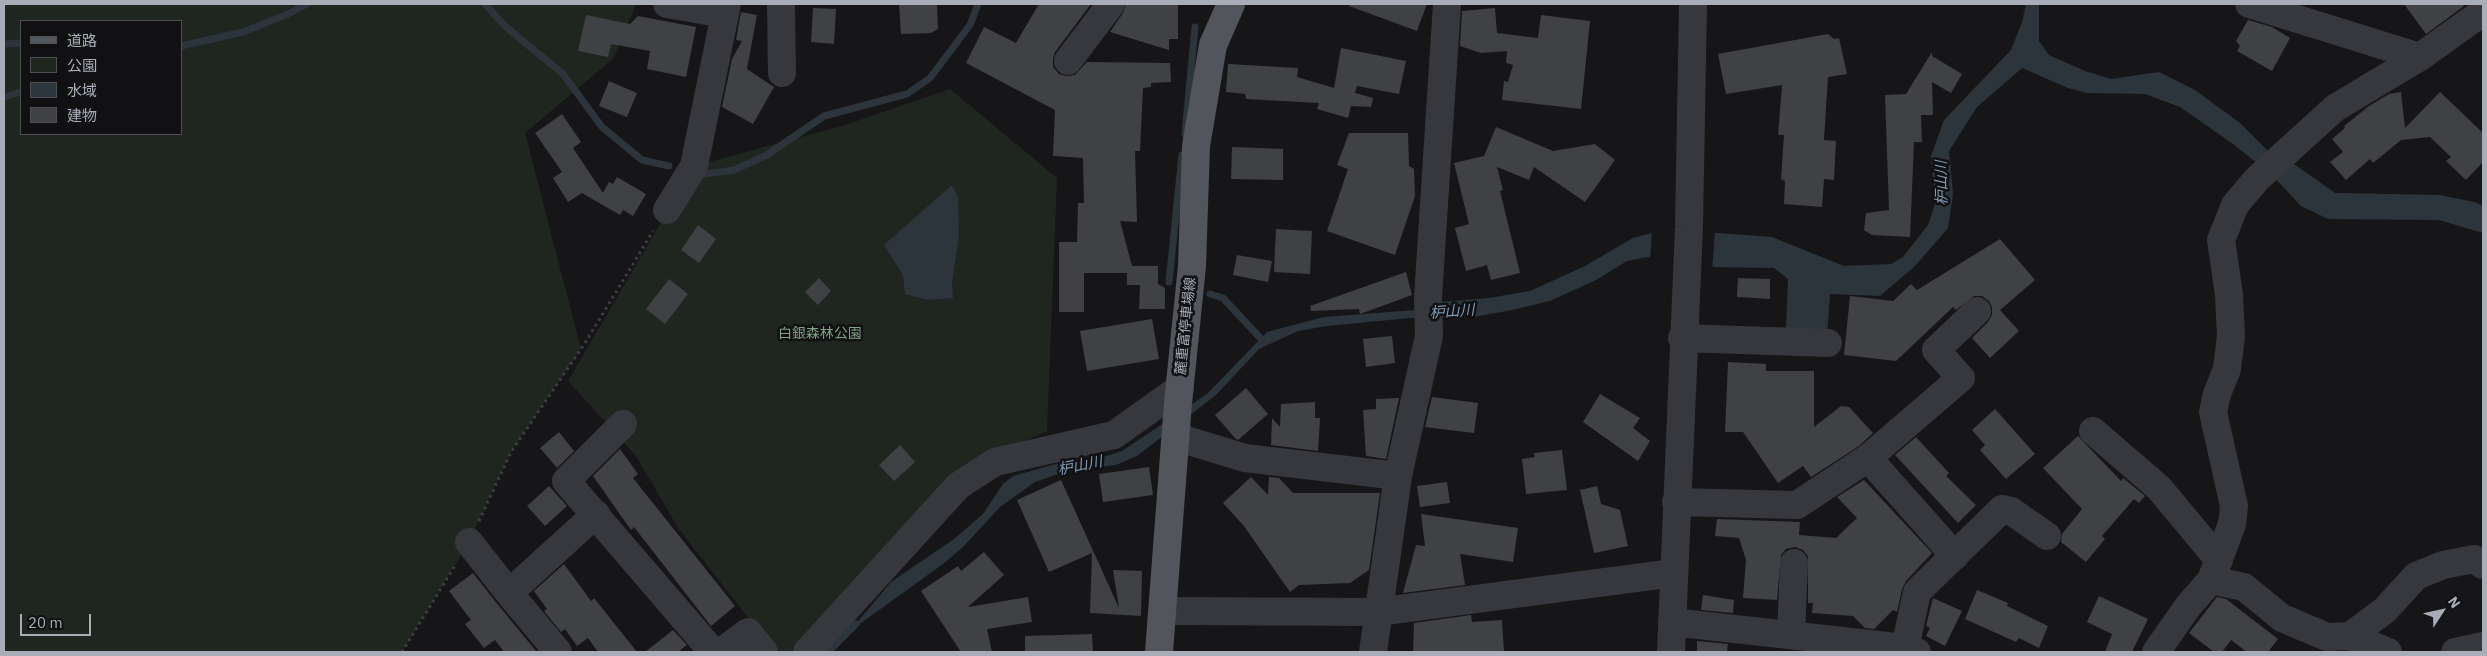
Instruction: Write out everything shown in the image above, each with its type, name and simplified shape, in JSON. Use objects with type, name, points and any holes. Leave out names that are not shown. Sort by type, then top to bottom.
[{"type":"main road","name":"麓重富停車場線","points":[[1159,652],[1179,395],[1192,266],[1196,146],[1213,45],[1232,4]]},
{"type":"street","points":[[667,4],[725,9],[694,166],[667,210]]},
{"type":"street","points":[[781,4],[782,73]]},
{"type":"street","points":[[1068,61],[1110,4]]},
{"type":"street","points":[[1373,652],[1377,612],[1398,476],[1429,329],[1428,297],[1447,4]]},
{"type":"street","points":[[1671,652],[1682,338],[1689,228],[1693,4]]},
{"type":"street","points":[[2249,4],[2420,57]]},
{"type":"street","points":[[2156,652],[2215,570],[2232,524],[2234,506],[2214,412],[2217,394],[2226,369],[2231,336],[2229,295],[2221,240],[2235,205],[2261,175],[2335,108],[2420,57],[2483,12]]},
{"type":"street","points":[[1676,502],[1797,505],[1868,458],[1961,378],[1936,350],[1977,311]]},
{"type":"street","points":[[1682,338],[1828,343]]},
{"type":"street","points":[[807,652],[958,486],[995,462],[1114,435],[1179,395]]},
{"type":"street","points":[[623,424],[566,481],[713,652]]},
{"type":"street","points":[[2093,431],[2159,488],[2215,570],[2244,587],[2282,618],[2327,637],[2350,636],[2388,652]]},
{"type":"street","points":[[1176,437],[1245,458],[1398,476]]},
{"type":"street","points":[[1868,458],[1955,556]]},
{"type":"street","points":[[1672,622],[1791,634],[1911,650],[1917,592],[2002,509],[2011,511],[2047,536]]},
{"type":"street","points":[[509,593],[596,514]]},
{"type":"street","points":[[469,542],[558,652]]},
{"type":"street","points":[[2350,636],[2385,610],[2416,576],[2443,564],[2474,559],[2483,564]]},
{"type":"street","points":[[1791,634],[1794,563]]},
{"type":"street","points":[[1163,611],[1377,612],[1674,572]]},
{"type":"street","points":[[721,652],[748,632],[764,652]]},
{"type":"street","points":[[2455,652],[2483,646]]},
{"type":"path","points":[[402,652],[469,542],[511,452],[585,343],[667,210]]},
{"type":"green space","points":[[4,4],[636,4],[614,58],[525,133],[581,349],[511,452],[469,542],[402,652],[4,652]]},
{"type":"green space","name":"白銀森林公園","points":[[950,89],[1057,178],[1047,431],[963,468],[791,652],[775,652],[678,528],[636,456],[568,381],[694,166],[842,126]]},
{"type":"water","points":[[2026,4],[2039,4],[2039,41],[2049,55],[2085,71],[2111,79],[2159,72],[2195,90],[2240,123],[2267,150],[2287,159],[2335,193],[2440,195],[2474,202],[2483,206],[2483,233],[2439,220],[2328,219],[2301,206],[2272,175],[2233,144],[2180,107],[2145,94],[2087,93],[2068,88],[2022,68],[1977,107],[1949,151],[1953,195],[1948,228],[1915,266],[1880,296],[1830,294],[1827,335],[1786,330],[1788,279],[1774,268],[1710,267],[1648,257],[1627,261],[1596,280],[1550,301],[1512,310],[1474,317],[1410,318],[1327,326],[1298,331],[1259,349],[1216,395],[1137,456],[1116,465],[1070,470],[1035,482],[1000,507],[963,547],[943,564],[850,631],[891,582],[954,539],[983,514],[1003,484],[1013,476],[1070,460],[1100,458],[1122,451],[1207,394],[1267,332],[1324,317],[1416,310],[1439,302],[1489,298],[1530,291],[1585,266],[1633,238],[1652,233],[1718,233],[1772,237],[1844,266],[1891,264],[1903,257],[1928,225],[1935,204],[1931,156],[1944,120],[2011,50],[2022,22]]},
{"type":"water","points":[[952,185],[958,197],[959,235],[952,283],[953,298],[928,300],[905,294],[903,275],[884,245]]},
{"type":"pier","points":[[1652,230],[1715,231],[1712,270],[1650,260]]},
{"type":"building","points":[[899,4],[937,4],[938,29],[931,33],[901,34]]},
{"type":"building","points":[[1039,4],[1091,4],[1055,52],[1053,67],[1059,74],[1075,75],[1087,62],[1170,63],[1171,82],[1151,83],[1151,87],[1143,88],[1140,151],[1135,151],[1137,222],[1120,221],[1132,266],[1158,266],[1158,284],[1165,288],[1165,309],[1139,309],[1140,285],[1127,285],[1127,273],[1084,273],[1084,312],[1059,312],[1059,242],[1077,242],[1078,203],[1084,203],[1083,158],[1053,156],[1055,110],[966,63],[984,27],[1016,43]]},
{"type":"building","points":[[1126,4],[1178,4],[1178,39],[1169,39],[1169,50],[1110,32],[1123,13]]},
{"type":"building","points":[[1350,4],[1427,4],[1417,31],[1349,6]]},
{"type":"building","points":[[2404,4],[2462,4],[2464,6],[2426,34]]},
{"type":"building","points":[[813,8],[836,9],[834,44],[811,42]]},
{"type":"building","points":[[1495,8],[1497,33],[1538,38],[1541,15],[1590,21],[1581,109],[1502,100],[1504,81],[1508,82],[1513,65],[1506,63],[1507,51],[1481,53],[1460,46],[1462,11]]},
{"type":"building","points":[[741,12],[757,15],[747,69],[774,87],[753,124],[722,107],[732,59],[742,41],[736,40]]},
{"type":"building","points":[[586,15],[630,24],[638,16],[696,27],[686,77],[647,69],[650,51],[611,44],[608,57],[578,51]]},
{"type":"building","points":[[2248,20],[2272,27],[2290,38],[2272,71],[2237,51],[2240,46],[2236,41]]},
{"type":"building","points":[[1828,34],[1834,39],[1839,38],[1847,74],[1828,77],[1824,140],[1836,141],[1834,180],[1824,179],[1822,207],[1784,204],[1785,181],[1781,179],[1784,135],[1778,135],[1782,85],[1726,94],[1718,54]]},
{"type":"building","points":[[1341,48],[1406,61],[1399,94],[1357,86],[1355,93],[1373,98],[1371,107],[1351,106],[1348,118],[1317,109],[1319,103],[1246,99],[1245,94],[1226,92],[1228,64],[1298,68],[1297,77],[1334,88]]},
{"type":"building","points":[[1932,52],[1932,56],[1962,74],[1951,93],[1932,82],[1933,115],[1921,115],[1922,142],[1914,142],[1910,237],[1872,235],[1864,230],[1866,213],[1889,210],[1885,95],[1906,94]]},
{"type":"building","points":[[609,81],[637,93],[627,117],[599,106]]},
{"type":"building","points":[[2401,92],[2405,128],[2440,92],[2483,133],[2483,162],[2466,180],[2446,161],[2451,157],[2430,137],[2401,140],[2373,163],[2370,159],[2346,180],[2330,162],[2343,152],[2332,139],[2345,128],[2344,126],[2369,106],[2389,94]]},
{"type":"building","points":[[562,114],[581,142],[573,148],[603,193],[609,182],[613,184],[617,177],[646,194],[633,216],[623,210],[620,215],[582,193],[568,202],[553,178],[562,172],[535,133]]},
{"type":"building","points":[[1496,127],[1553,151],[1595,144],[1615,160],[1585,202],[1534,167],[1529,180],[1497,167],[1503,190],[1500,191],[1520,273],[1491,280],[1487,265],[1466,271],[1455,228],[1469,224],[1454,163],[1484,156]]},
{"type":"building","points":[[1349,133],[1408,133],[1409,166],[1414,169],[1415,196],[1395,255],[1327,231],[1348,169],[1337,165]]},
{"type":"building","points":[[1232,147],[1283,149],[1283,180],[1231,179]]},
{"type":"building","points":[[698,225],[716,239],[699,263],[681,250]]},
{"type":"building","points":[[1276,229],[1312,231],[1310,274],[1274,272]]},
{"type":"building","points":[[2000,239],[2035,280],[2000,310],[2019,331],[1990,358],[1972,338],[1988,322],[1992,315],[1992,307],[1989,301],[1982,296],[1974,296],[1956,310],[1953,307],[1896,361],[1844,355],[1850,296],[1893,301],[1911,284],[1917,290]]},
{"type":"building","points":[[1237,255],[1272,261],[1268,282],[1233,275]]},
{"type":"building","points":[[1406,272],[1412,295],[1360,314],[1359,309],[1311,311],[1310,306]]},
{"type":"building","points":[[819,278],[831,291],[818,305],[805,292]]},
{"type":"building","points":[[1738,278],[1770,279],[1770,299],[1737,297]]},
{"type":"building","points":[[669,279],[688,294],[665,324],[646,309]]},
{"type":"building","points":[[1152,319],[1159,359],[1087,371],[1080,331]]},
{"type":"building","points":[[1392,336],[1395,363],[1366,367],[1363,339]]},
{"type":"building","points":[[1728,362],[1766,364],[1766,371],[1814,371],[1814,427],[1841,406],[1849,407],[1873,433],[1859,446],[1811,477],[1803,466],[1778,483],[1743,432],[1725,432]]},
{"type":"building","points":[[1246,388],[1268,414],[1238,440],[1215,415]]},
{"type":"building","points":[[1600,394],[1640,418],[1633,428],[1650,441],[1638,461],[1583,422]]},
{"type":"building","points":[[1432,397],[1478,403],[1474,433],[1425,427]]},
{"type":"building","points":[[1399,398],[1386,459],[1366,456],[1363,410],[1376,409],[1376,399]]},
{"type":"building","points":[[1315,402],[1315,418],[1320,418],[1318,451],[1271,445],[1272,418],[1280,427],[1281,404]]},
{"type":"building","points":[[1995,409],[2035,454],[2006,479],[1980,450],[1985,445],[1972,430]]},
{"type":"building","points":[[559,432],[574,451],[557,468],[540,448]]},
{"type":"building","points":[[2078,436],[2121,481],[2123,478],[2145,496],[2139,503],[2134,499],[2102,536],[2105,539],[2086,562],[2061,542],[2062,534],[2082,509],[2043,468]]},
{"type":"building","points":[[1916,437],[1949,473],[1946,476],[1976,505],[1958,523],[1895,455]]},
{"type":"building","points":[[900,445],[915,462],[894,481],[879,465]]},
{"type":"building","points":[[620,449],[638,474],[633,478],[735,606],[711,626],[634,527],[631,530],[593,476]]},
{"type":"building","points":[[1562,450],[1567,490],[1526,494],[1522,459],[1535,457],[1534,453]]},
{"type":"building","points":[[1149,467],[1153,495],[1103,502],[1099,474]]},
{"type":"building","points":[[1251,477],[1268,495],[1269,477],[1279,478],[1293,493],[1380,493],[1369,570],[1350,583],[1299,585],[1290,592],[1244,526],[1223,503]]},
{"type":"building","points":[[1061,480],[1119,608],[1113,570],[1142,571],[1141,616],[1090,613],[1092,553],[1049,572],[1017,500]]},
{"type":"building","points":[[1864,480],[1932,553],[1906,581],[1902,589],[1897,612],[1893,610],[1874,629],[1865,628],[1853,616],[1812,613],[1813,603],[1808,603],[1808,556],[1803,550],[1795,547],[1786,549],[1781,555],[1777,600],[1743,598],[1746,560],[1739,538],[1715,536],[1717,519],[1800,522],[1799,535],[1836,538],[1857,518],[1837,497]]},
{"type":"building","points":[[1447,482],[1450,503],[1420,507],[1417,486]]},
{"type":"building","points":[[549,486],[567,506],[545,526],[527,506]]},
{"type":"building","points":[[1597,486],[1601,504],[1620,510],[1628,546],[1594,553],[1580,490]]},
{"type":"building","points":[[1421,514],[1518,528],[1513,562],[1460,554],[1465,585],[1403,593],[1416,545],[1425,546]]},
{"type":"building","points":[[984,552],[1004,575],[968,607],[1028,597],[1032,622],[987,629],[992,652],[961,652],[921,591],[958,566],[961,571]]},
{"type":"building","points":[[564,564],[591,601],[594,598],[637,652],[598,652],[588,638],[577,646],[565,629],[561,632],[544,611],[547,609],[534,591]]},
{"type":"building","points":[[473,573],[536,651],[504,652],[495,640],[484,648],[465,624],[471,620],[449,591]]},
{"type":"building","points":[[1977,590],[2008,603],[2007,606],[2048,626],[2039,648],[2019,638],[2016,642],[1965,619]]},
{"type":"building","points":[[1703,595],[1734,600],[1733,613],[1701,610]]},
{"type":"building","points":[[2099,596],[2148,619],[2132,652],[2105,652],[2112,634],[2087,622]]},
{"type":"building","points":[[2217,597],[2226,599],[2278,639],[2268,652],[2247,652],[2231,640],[2222,652],[2214,652],[2189,633]]},
{"type":"building","points":[[1933,598],[1962,611],[1945,646],[1926,636],[1930,628],[1926,626]]},
{"type":"building","points":[[1471,615],[1472,622],[1502,620],[1504,652],[1413,652],[1414,623]]},
{"type":"building","points":[[673,630],[687,645],[678,652],[645,652]]},
{"type":"building","points":[[1092,634],[1093,652],[1025,652],[1025,636]]},
{"type":"building","points":[[1697,641],[1728,644],[1727,652],[1697,652]]},
{"type":"waterway","points":[[182,46],[243,32],[288,14],[307,4]]},
{"type":"waterway","points":[[485,4],[506,27],[563,74],[602,127],[642,160],[669,166]]},
{"type":"waterway","points":[[705,174],[734,170],[767,155],[824,116],[907,94],[930,78],[970,25],[978,4]]},
{"type":"waterway","points":[[1185,134],[1195,27]]},
{"type":"waterway","points":[[4,44],[20,43]]},
{"type":"waterway","points":[[4,97],[20,92]]},
{"type":"waterway","points":[[1169,282],[1182,155]]},
{"type":"waterway","points":[[1210,294],[1223,298],[1264,342]]},
{"type":"waterway","name":"枦山川","points":[[828,652],[856,624]]}]
